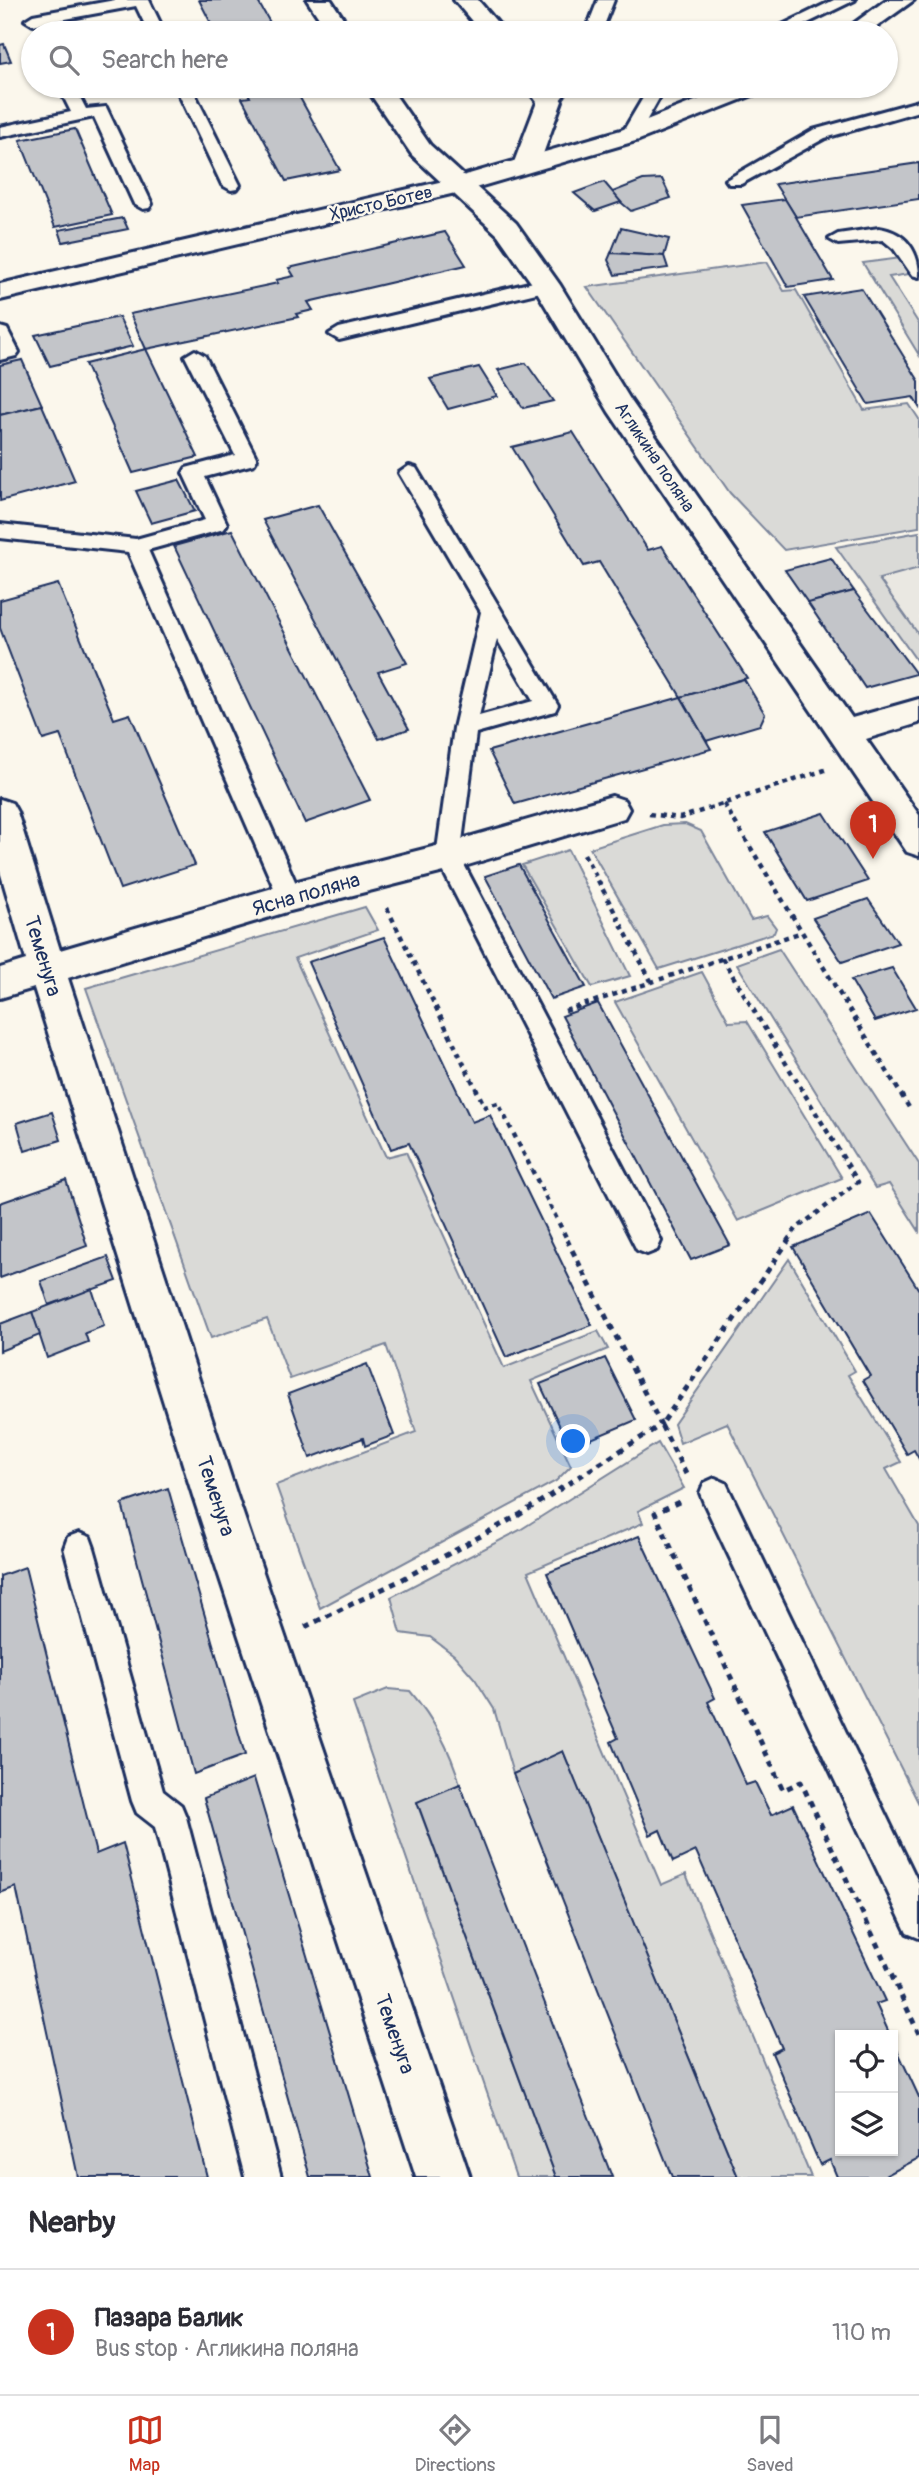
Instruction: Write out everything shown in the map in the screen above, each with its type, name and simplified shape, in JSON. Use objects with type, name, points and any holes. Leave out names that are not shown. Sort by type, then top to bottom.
[{"type":"street","points":[[319,0],[333,21]]},
{"type":"street","points":[[466,0],[484,21]]},
{"type":"street","points":[[871,21],[902,0]]},
{"type":"street","name":"Агликина поляна","points":[[385,98],[421,150],[507,229],[546,285],[620,405],[919,842]]},
{"type":"street","points":[[526,165],[548,98]]},
{"type":"street","name":"Христо Ботев","points":[[0,292],[459,185],[630,135],[724,98]]},
{"type":"street","points":[[845,733],[919,711]]},
{"type":"street","name":"Ясна поляна","points":[[0,983],[290,897],[448,857],[612,809]]},
{"type":"street","name":"Теменуга","points":[[0,811],[47,970],[265,1647],[443,2177]]},
{"type":"lane","points":[[23,0],[33,21]]},
{"type":"lane","points":[[59,21],[141,0],[151,21]]},
{"type":"lane","points":[[598,21],[606,0]]},
{"type":"lane","points":[[801,21],[847,0]]},
{"type":"lane","points":[[72,98],[81,115]]},
{"type":"lane","points":[[189,98],[231,185]]},
{"type":"lane","points":[[630,135],[651,98]]},
{"type":"lane","points":[[736,180],[818,134],[875,116],[919,106]]},
{"type":"lane","points":[[0,132],[100,111],[143,204]]},
{"type":"lane","points":[[838,239],[885,233],[896,237],[919,271]]},
{"type":"lane","points":[[338,334],[546,285]]},
{"type":"lane","points":[[0,333],[9,352],[0,354]]},
{"type":"lane","points":[[0,531],[136,546],[217,524],[193,473],[247,459],[195,356]]},
{"type":"lane","points":[[409,473],[547,705],[465,728]]},
{"type":"lane","points":[[136,546],[290,897]]},
{"type":"lane","points":[[492,612],[465,728],[448,857],[647,1241]]},
{"type":"lane","points":[[697,1491],[919,1922]]},
{"type":"lane","points":[[79,1548],[149,1801],[169,1817],[263,2177]]},
{"type":"path","points":[[612,809],[680,818],[812,775]]},
{"type":"path","points":[[724,804],[910,1109]]},
{"type":"path","points":[[567,822],[651,981]]},
{"type":"path","points":[[371,876],[485,1107],[498,1103],[697,1491],[655,1513],[783,1790],[801,1782],[919,2034]]},
{"type":"path","points":[[534,1021],[802,932]]},
{"type":"path","points":[[265,1647],[401,1580],[519,1515],[661,1425],[796,1229],[858,1182],[722,958]]},
{"type":"shaded area","points":[[901,258],[909,274],[889,277],[919,324],[919,355],[863,263]]},
{"type":"shaded area","points":[[767,262],[784,291],[796,290],[864,410],[909,404],[919,419],[919,527],[784,550],[730,493],[587,287]]},
{"type":"shaded area","points":[[919,532],[919,568],[879,579],[919,635],[919,664],[836,547]]},
{"type":"shaded area","points":[[919,568],[919,635],[878,579]]},
{"type":"shaded area","points":[[685,824],[701,831],[751,920],[767,916],[776,928],[774,933],[659,969],[590,848],[663,825]]},
{"type":"shaded area","points":[[568,850],[630,976],[592,987],[522,865]]},
{"type":"shaded area","points":[[365,907],[378,930],[295,958],[386,1157],[406,1152],[504,1368],[598,1331],[608,1349],[531,1381],[571,1466],[556,1481],[320,1608],[276,1485],[416,1432],[386,1345],[290,1379],[267,1319],[211,1338],[86,988]]},
{"type":"shaded area","points":[[779,949],[919,1164],[919,1231],[889,1184],[875,1188],[737,964]]},
{"type":"shaded area","points":[[702,972],[729,1022],[747,1021],[842,1178],[738,1221],[615,1002]]},
{"type":"shaded area","points":[[789,1259],[855,1371],[848,1375],[901,1462],[886,1469],[919,1526],[919,1804],[727,1423],[680,1443],[674,1424]]},
{"type":"shaded area","points":[[658,1443],[684,1488],[638,1511],[643,1523],[528,1572],[661,1885],[686,1874],[811,2177],[738,2177],[563,1752],[513,1774],[494,1709],[475,1679],[454,1655],[430,1637],[401,1633],[391,1597],[520,1530]]},
{"type":"shaded area","points":[[388,1689],[410,1691],[440,1734],[456,1771],[460,1784],[417,1803],[556,2177],[516,2177],[353,1703]]},
{"type":"building","points":[[199,0],[257,0],[269,21],[210,21]]},
{"type":"building","points":[[4,44],[11,61],[0,63],[0,45]]},
{"type":"building","points":[[242,98],[300,98],[340,170],[286,181]]},
{"type":"building","points":[[75,129],[112,215],[55,227],[20,140]]},
{"type":"building","points":[[919,163],[919,199],[796,217],[775,184]]},
{"type":"building","points":[[662,179],[671,198],[631,211],[610,193],[643,180]]},
{"type":"building","points":[[604,182],[621,202],[595,211],[574,193]]},
{"type":"building","points":[[785,199],[833,280],[788,287],[742,205]]},
{"type":"building","points":[[123,218],[128,229],[63,242],[59,230]]},
{"type":"building","points":[[621,228],[669,239],[664,256],[611,253]]},
{"type":"building","points":[[445,232],[466,265],[308,302],[313,310],[296,314],[298,317],[146,349],[130,314],[278,283],[276,280],[294,276],[289,268]]},
{"type":"building","points":[[611,253],[664,256],[668,268],[615,275],[608,260]]},
{"type":"building","points":[[861,288],[919,381],[919,407],[913,397],[868,404],[804,297]]},
{"type":"building","points":[[119,317],[133,346],[50,366],[35,335]]},
{"type":"building","points":[[146,349],[198,457],[133,473],[85,364]]},
{"type":"building","points":[[22,360],[42,405],[0,415],[0,365]]},
{"type":"building","points":[[526,363],[553,401],[523,408],[498,370]]},
{"type":"building","points":[[479,367],[497,396],[448,409],[430,379]]},
{"type":"building","points":[[42,405],[75,481],[0,501],[0,415]]},
{"type":"building","points":[[573,432],[648,550],[662,546],[747,678],[681,697],[599,562],[584,566],[512,447]]},
{"type":"building","points":[[179,480],[195,511],[151,523],[136,491]]},
{"type":"building","points":[[318,505],[407,663],[378,672],[409,729],[379,739],[263,520]]},
{"type":"building","points":[[232,530],[370,800],[305,823],[174,546]]},
{"type":"building","points":[[831,558],[854,591],[808,603],[785,570]]},
{"type":"building","points":[[58,584],[114,719],[130,714],[195,865],[120,889],[60,735],[43,740],[0,628],[0,600]]},
{"type":"building","points":[[854,591],[916,674],[865,688],[808,603]]},
{"type":"building","points":[[744,679],[765,714],[760,725],[706,741],[681,697]]},
{"type":"building","points":[[681,697],[711,749],[515,804],[489,751]]},
{"type":"building","points":[[824,813],[868,881],[807,901],[765,832]]},
{"type":"building","points":[[519,865],[586,987],[551,999],[485,876]]},
{"type":"building","points":[[868,899],[898,943],[842,962],[813,918]]},
{"type":"building","points":[[384,937],[472,1122],[490,1115],[592,1325],[506,1357],[409,1143],[391,1149],[308,962]]},
{"type":"building","points":[[892,968],[916,1008],[875,1021],[851,980]]},
{"type":"building","points":[[598,1003],[730,1245],[691,1260],[562,1016]]},
{"type":"building","points":[[52,1112],[61,1140],[25,1151],[17,1123]]},
{"type":"building","points":[[66,1180],[87,1246],[0,1278],[0,1203]]},
{"type":"building","points":[[871,1214],[919,1290],[919,1459],[914,1450],[907,1454],[863,1380],[870,1376],[793,1247]]},
{"type":"building","points":[[108,1257],[117,1281],[49,1305],[41,1281]]},
{"type":"building","points":[[92,1289],[104,1326],[85,1333],[88,1342],[47,1358],[32,1312]]},
{"type":"building","points":[[32,1312],[40,1335],[0,1351],[0,1324]]},
{"type":"building","points":[[605,1358],[636,1420],[570,1448],[540,1384]]},
{"type":"building","points":[[367,1364],[394,1435],[365,1446],[363,1438],[310,1458],[288,1394]]},
{"type":"building","points":[[168,1488],[245,1755],[194,1774],[122,1504]]},
{"type":"building","points":[[639,1536],[715,1698],[708,1702],[746,1785],[755,1782],[771,1815],[793,1805],[885,2001],[876,2004],[888,2030],[835,2030],[835,2156],[898,2156],[898,2052],[919,2097],[919,2158],[883,2177],[837,2177],[830,2160],[820,2165],[772,2053],[782,2048],[696,1851],[673,1862],[660,1830],[650,1835],[611,1742],[618,1738],[547,1573]]},
{"type":"building","points":[[25,1567],[96,1854],[123,1843],[207,2177],[78,2177],[16,1887],[0,1893],[0,1576]]},
{"type":"building","points":[[563,1751],[738,2177],[672,2177],[513,1774]]},
{"type":"building","points":[[254,1778],[373,2177],[310,2177],[204,1798]]},
{"type":"building","points":[[460,1784],[612,2177],[556,2177],[417,1802]]},
{"type":"place","name":"Пазара Балик","points":[[873,859]]}]
